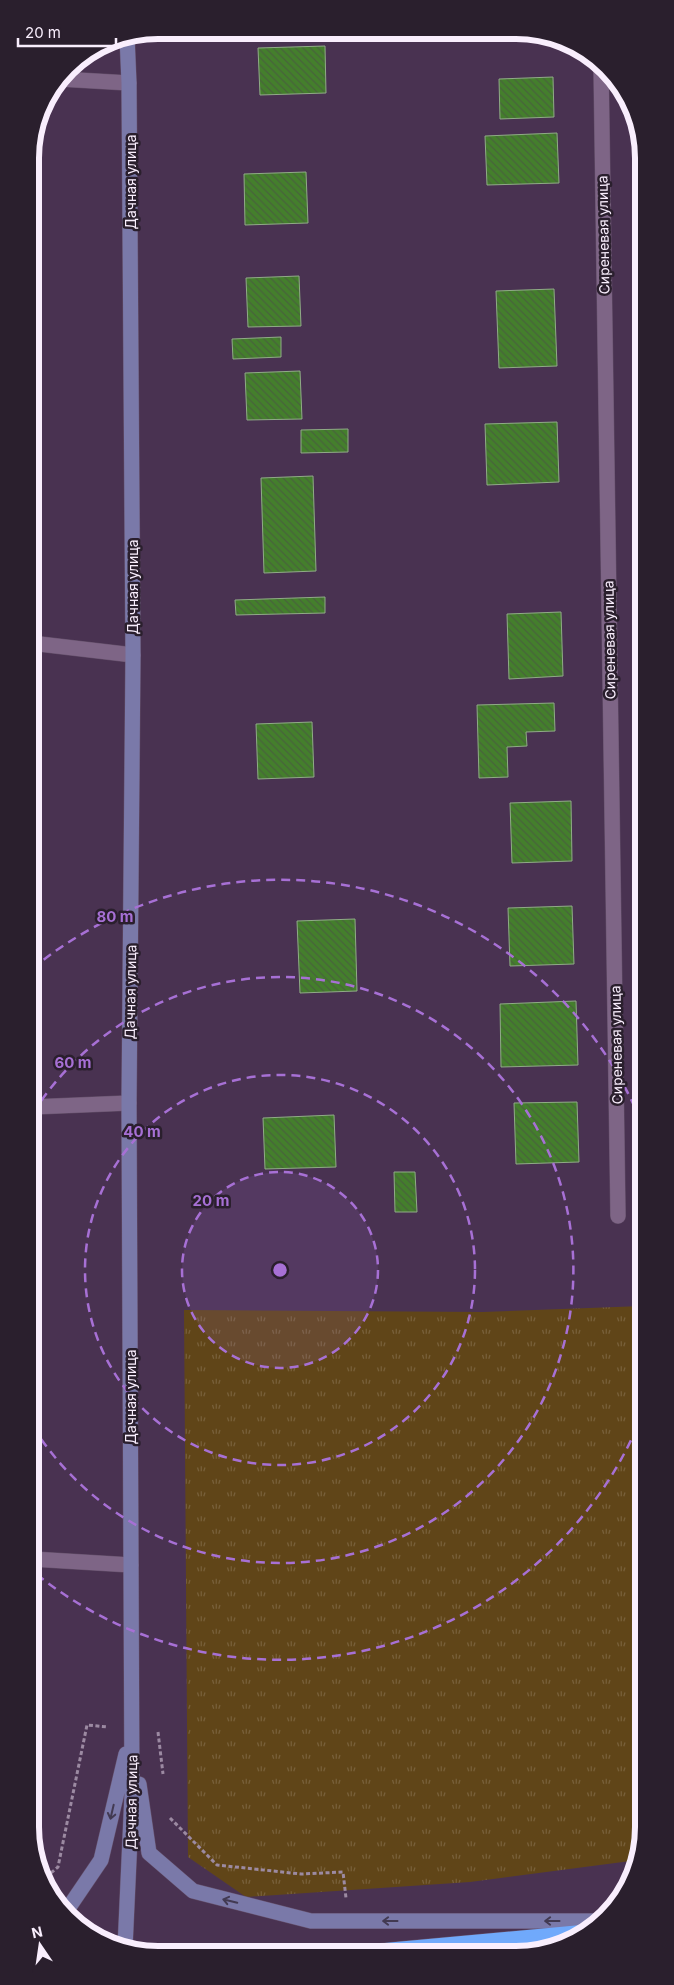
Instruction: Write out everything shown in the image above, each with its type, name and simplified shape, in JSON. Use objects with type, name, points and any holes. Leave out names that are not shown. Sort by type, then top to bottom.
[{"type":"highway","points":[[427,1946],[569,1934]]},
{"type":"main road","name":"Дачная улица","points":[[125,1941],[132,1794],[129,1104],[133,655],[127,43]]},
{"type":"main road","points":[[69,1907],[101,1860],[132,1730]]},
{"type":"main road","points":[[132,1730],[149,1853],[193,1891],[311,1921],[590,1921]]},
{"type":"street","name":"Сиреневая улица","points":[[601,75],[618,1216]]},
{"type":"street","points":[[68,79],[129,83]]},
{"type":"street","points":[[39,644],[133,655]]},
{"type":"street","points":[[39,1107],[129,1104]]},
{"type":"street","points":[[39,1559],[131,1564]]},
{"type":"path","points":[[49,1875],[58,1867],[87,1725],[158,1732],[163,1778]]},
{"type":"path","points":[[167,1816],[217,1864],[301,1874],[343,1872],[348,1922]]},
{"type":"green space","points":[[635,1306],[635,1835],[630,1861],[470,1882],[246,1897],[188,1857],[184,1310],[483,1312]]},
{"type":"building","points":[[325,46],[326,93],[260,95],[258,48]]},
{"type":"building","points":[[553,77],[554,117],[500,119],[499,79]]},
{"type":"building","points":[[557,133],[559,183],[487,185],[485,136]]},
{"type":"building","points":[[306,172],[308,223],[245,225],[244,174]]},
{"type":"building","points":[[299,276],[301,326],[248,327],[246,278]]},
{"type":"building","points":[[554,289],[557,366],[499,368],[496,291]]},
{"type":"building","points":[[281,337],[281,357],[233,359],[232,339]]},
{"type":"building","points":[[300,371],[302,419],[247,420],[245,373]]},
{"type":"building","points":[[557,422],[559,482],[487,485],[485,424]]},
{"type":"building","points":[[348,429],[348,452],[301,453],[301,430]]},
{"type":"building","points":[[313,476],[316,571],[264,573],[261,478]]},
{"type":"building","points":[[325,597],[325,613],[236,615],[235,600]]},
{"type":"building","points":[[561,612],[563,676],[509,679],[507,614]]},
{"type":"building","points":[[554,703],[555,731],[526,732],[527,746],[507,747],[508,777],[479,778],[477,705]]},
{"type":"building","points":[[312,722],[314,777],[258,779],[256,724]]},
{"type":"building","points":[[571,801],[572,861],[512,863],[510,803]]},
{"type":"building","points":[[572,906],[574,964],[510,966],[508,908]]},
{"type":"building","points":[[355,919],[357,991],[300,993],[297,921]]},
{"type":"building","points":[[576,1001],[578,1065],[501,1067],[500,1004]]},
{"type":"building","points":[[577,1102],[579,1162],[516,1164],[514,1103]]},
{"type":"building","points":[[334,1115],[336,1167],[265,1169],[263,1118]]},
{"type":"building","points":[[394,1172],[415,1172],[417,1212],[395,1212]]}]
